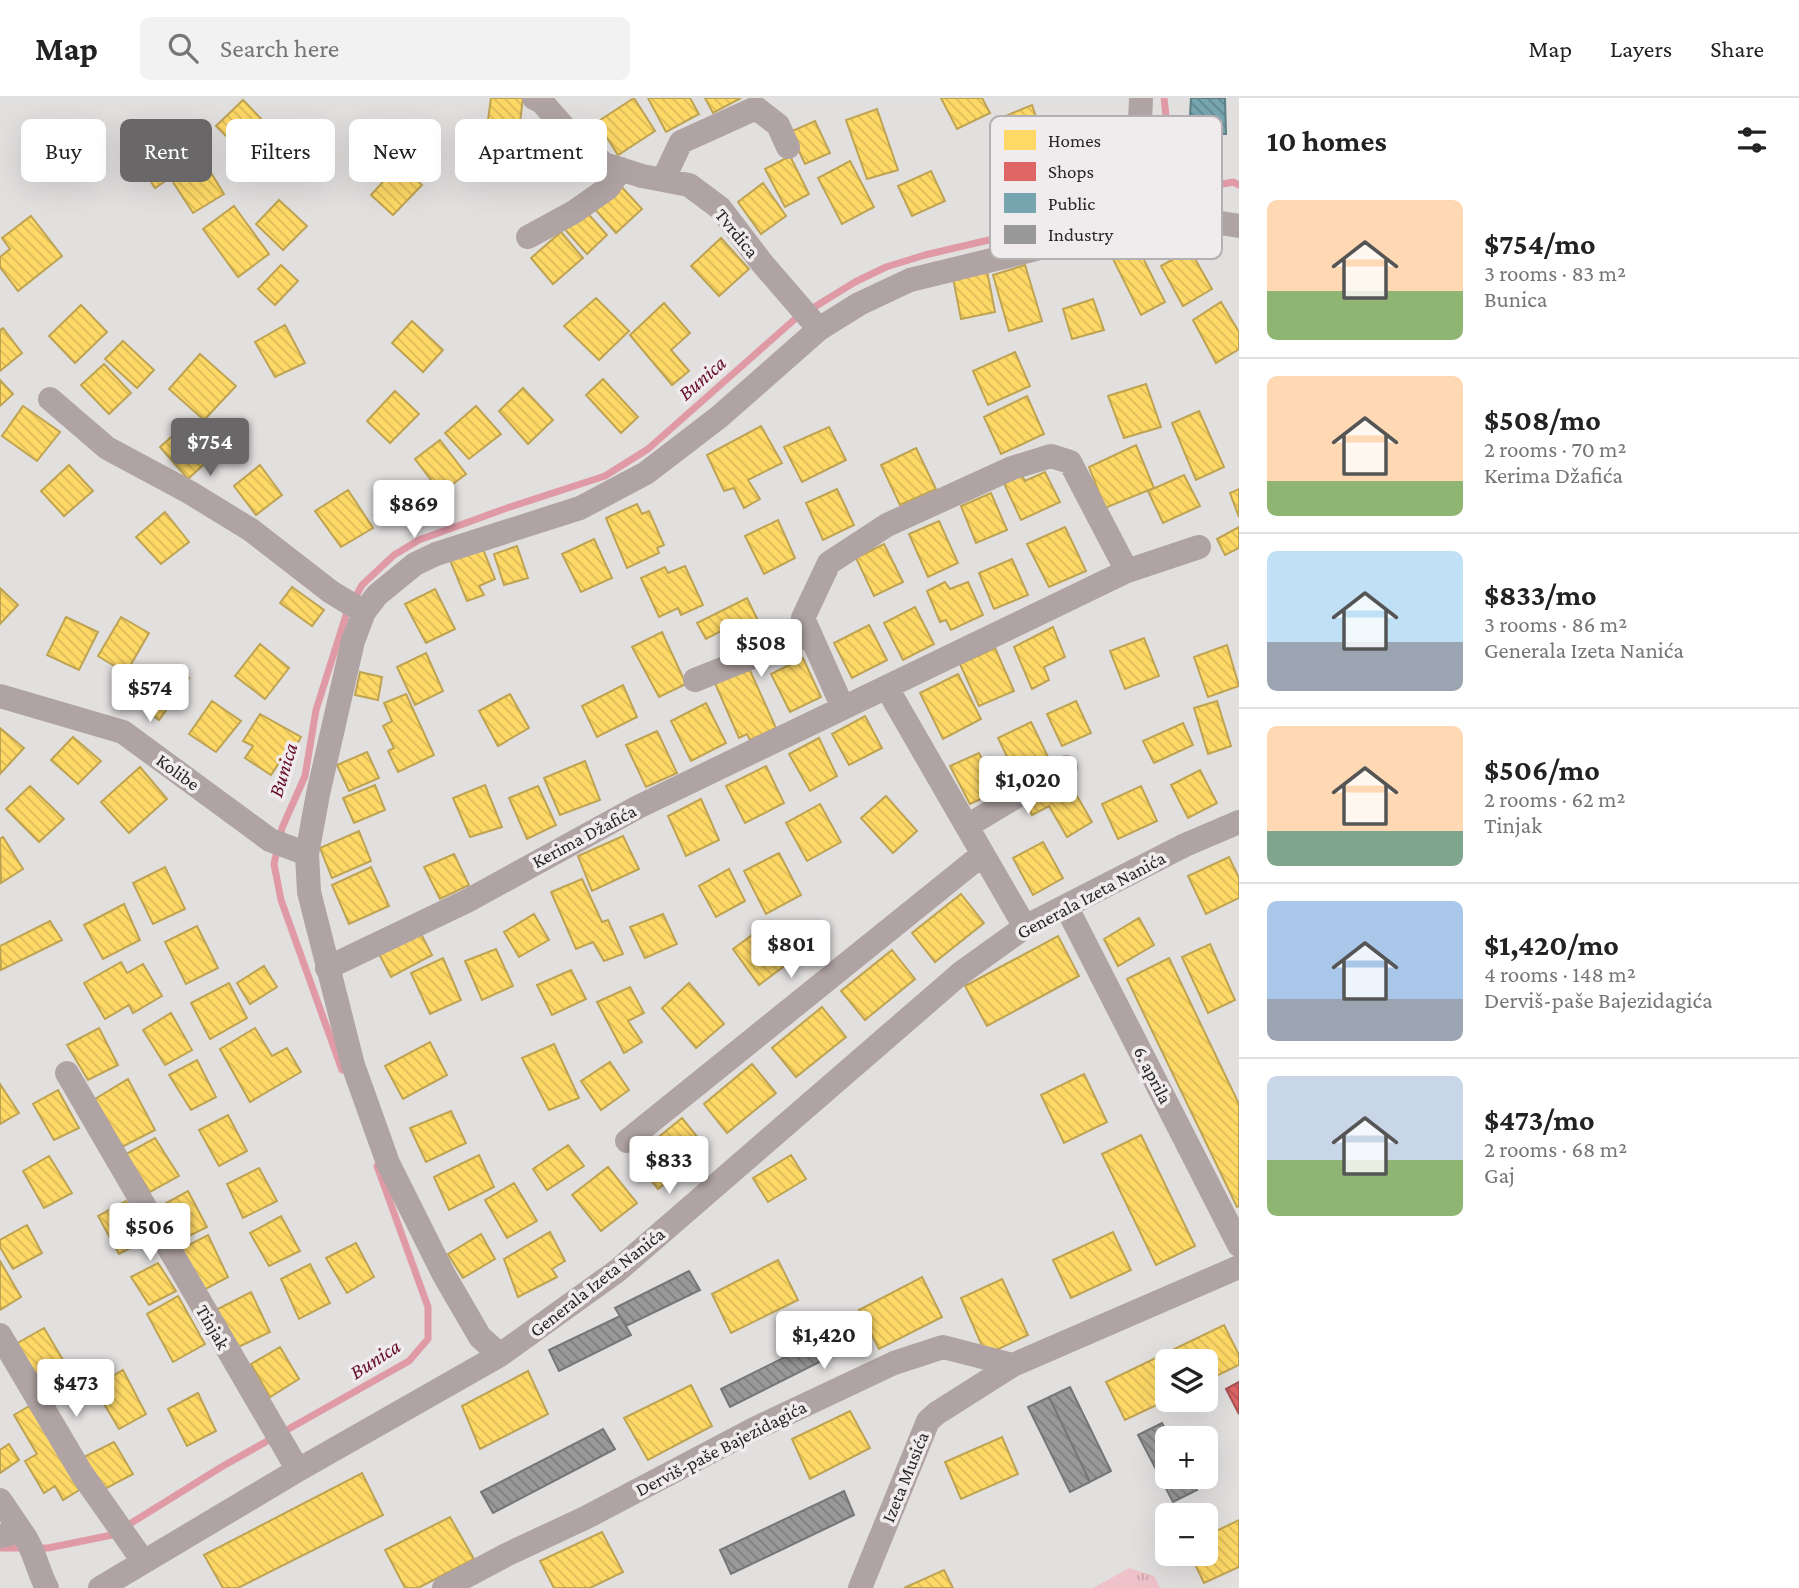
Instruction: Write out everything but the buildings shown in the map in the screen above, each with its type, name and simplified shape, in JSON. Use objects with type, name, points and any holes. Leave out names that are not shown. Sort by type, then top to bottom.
[{"type":"street","name":"Tvrdica","points":[[534,98],[542,102],[569,133],[604,164],[689,185],[720,208],[762,263],[809,317]]},
{"type":"street","points":[[1140,116],[1141,98]]},
{"type":"street","points":[[663,180],[681,142],[756,107],[778,125],[788,147]]},
{"type":"street","points":[[528,237],[574,212],[608,188],[621,169]]},
{"type":"street","points":[[355,607],[377,595],[415,564],[436,554],[580,508],[646,473],[719,417],[809,317],[859,304],[910,280],[996,259]]},
{"type":"street","points":[[50,399],[107,447],[251,530],[355,607]]},
{"type":"street","points":[[843,708],[803,618],[829,563],[887,525],[1012,468],[1051,456],[1070,462],[1127,570]]},
{"type":"street","name":"Kerima Džafića","points":[[327,968],[467,901],[638,807],[1127,570],[1199,547]]},
{"type":"street","points":[[355,607],[353,640],[318,794],[288,847],[309,892],[352,1065],[388,1163],[450,1286],[480,1337],[500,1355]]},
{"type":"street","points":[[695,680],[810,634]]},
{"type":"street","points":[[887,688],[1025,927]]},
{"type":"street","name":"Kolibe","points":[[1,694],[123,732],[288,847]]},
{"type":"street","points":[[967,826],[1066,767]]},
{"type":"street","name":"Generala Izeta Nanića","points":[[100,1588],[143,1562],[285,1450],[500,1355],[617,1271],[961,973],[1025,927],[1185,845],[1239,822]]},
{"type":"street","points":[[627,1141],[983,854]]},
{"type":"street","name":"6. aprila","points":[[1066,906],[1239,1245]]},
{"type":"street","name":"Tinjak","points":[[67,1073],[285,1450]]},
{"type":"street","points":[[1013,1366],[1239,1266]]},
{"type":"street","points":[[0,1335],[82,1474],[143,1562]]},
{"type":"street","name":"Derviš-paše Bajezidagića","points":[[444,1588],[506,1555],[586,1518],[754,1429],[894,1363],[943,1347],[1013,1366]]},
{"type":"street","name":"Izeta Musića","points":[[860,1588],[928,1421],[937,1412],[1013,1366]]},
{"type":"street","points":[[0,1500],[47,1588]]},
{"type":"green space","points":[[1129,1568],[1154,1576],[1160,1588],[1093,1588]]},
{"type":"waterway","points":[[1164,98],[1166,116]]},
{"type":"waterway","points":[[1222,184],[1233,182],[1239,185]]},
{"type":"waterway","name":"Bunica","points":[[342,1070],[281,900],[274,864],[282,828],[305,776],[316,710],[347,612],[362,585],[394,555],[419,540],[605,476],[648,449],[795,319],[855,282],[886,267],[990,240]]},
{"type":"waterway","name":"Bunica","points":[[36,1548],[112,1535],[223,1466],[409,1361],[428,1339],[428,1307],[377,1166]]},
{"type":"waterway","name":"Bunica","points":[[0,1548],[24,1548]]}]
